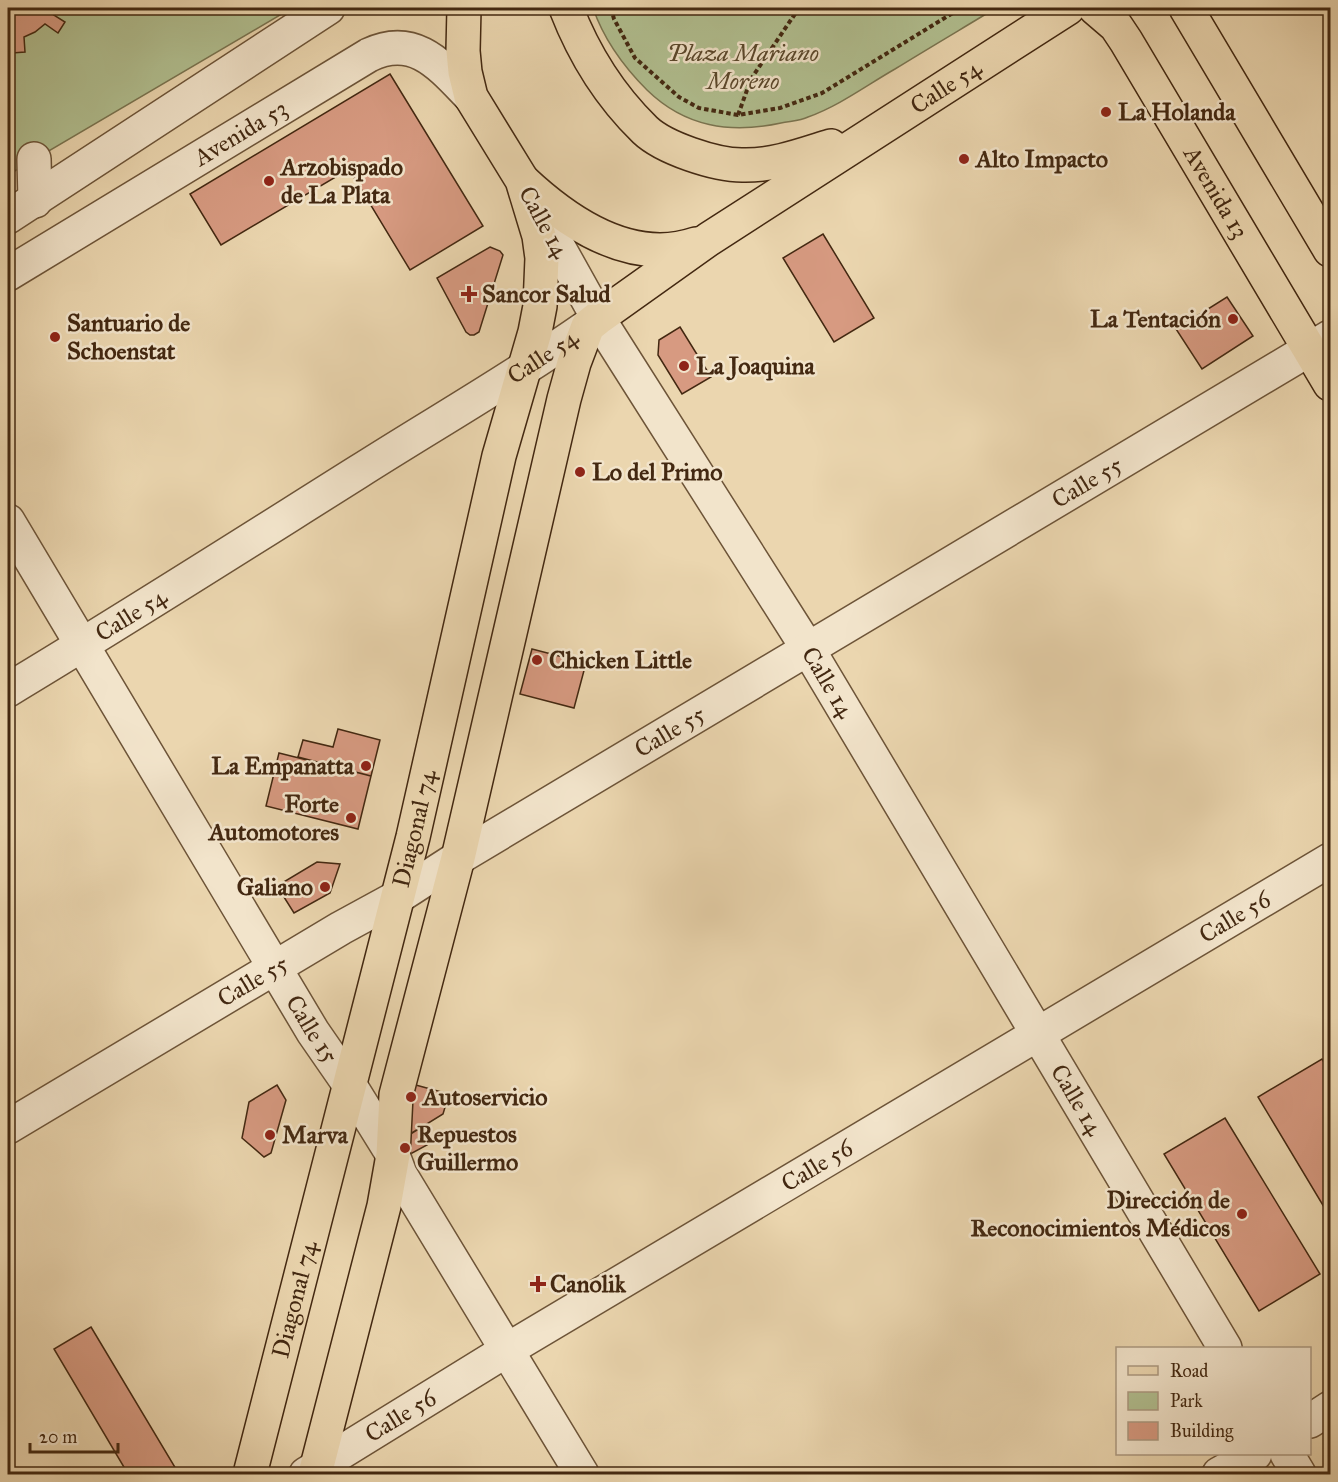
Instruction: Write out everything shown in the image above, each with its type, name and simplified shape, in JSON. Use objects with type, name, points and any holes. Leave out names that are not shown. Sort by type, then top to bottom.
[{"type":"main road","name":"Calle 14","points":[[464,8],[463,51],[471,97],[522,180]]},
{"type":"main road","points":[[566,8],[577,36],[608,87],[646,131],[682,152],[701,159],[741,165],[780,162],[869,134]]},
{"type":"main road","name":"Calle 54","points":[[593,322],[709,239],[1068,8]]},
{"type":"main road","name":"Avenida 13","points":[[1095,8],[1116,26],[1320,343],[1330,384]]},
{"type":"main road","points":[[1186,8],[1330,250]]},
{"type":"main road","points":[[522,180],[555,209],[582,227],[613,241],[647,249],[672,250],[709,239]]},
{"type":"main road","name":"Diagonal 74","points":[[250,1474],[413,837],[499,456],[540,306],[542,258],[539,236],[522,180]]},
{"type":"main road","name":"Diagonal 74","points":[[313,1473],[384,1206],[393,1155],[396,1095],[458,858],[553,443],[574,363],[593,322]]},
{"type":"street","points":[[21,209],[328,8]]},
{"type":"street","name":"Avenida 53","points":[[8,274],[383,48],[398,47],[426,55],[471,97]]},
{"type":"street","points":[[21,209],[34,159]]},
{"type":"street","name":"Calle 14","points":[[522,180],[593,322],[808,648],[1223,1347]]},
{"type":"street","name":"Calle 54","points":[[8,690],[524,370],[593,322]]},
{"type":"street","name":"Calle 55","points":[[8,1127],[341,928],[396,898],[458,858],[1320,343]]},
{"type":"street","name":"Calle 15","points":[[8,521],[313,1032],[349,1084],[393,1155],[400,1174],[582,1474]]},
{"type":"street","name":"Calle 56","points":[[313,1473],[507,1350],[1330,860]]},
{"type":"street","points":[[1311,1420],[1330,1408]]},
{"type":"street","points":[[1219,1474],[1253,1455]]},
{"type":"street","points":[[1288,1455],[1299,1474]]},
{"type":"path","points":[[611,8],[614,19],[635,58],[680,97],[699,108],[738,114],[780,108],[822,93],[961,8]]},
{"type":"path","points":[[738,114],[751,79],[799,8]]},
{"type":"green space","points":[[8,8],[292,8],[8,175]]},
{"type":"green space","name":"Plaza Mariano Moreno","points":[[593,8],[996,8],[831,107],[802,119],[744,128],[726,127],[693,120],[662,102],[647,90],[622,62],[603,31]]},
{"type":"building","points":[[8,8],[53,8],[52,14],[65,22],[58,33],[45,24],[24,37],[25,52],[12,53],[11,37],[8,37]]},
{"type":"building","name":"Arzobispado de La Plata","points":[[390,74],[483,226],[410,270],[349,169],[221,245],[190,194]]},
{"type":"building","points":[[823,234],[874,318],[834,342],[783,258]]},
{"type":"building","name":"Sancor Salud","points":[[490,247],[500,251],[503,255],[479,332],[470,335],[466,332],[437,278]]},
{"type":"building","points":[[1227,297],[1253,336],[1202,369],[1176,329]]},
{"type":"building","name":"La Joaquina","points":[[680,327],[711,377],[682,394],[658,355],[659,340]]},
{"type":"building","points":[[532,649],[586,663],[574,708],[520,694]]},
{"type":"building","points":[[338,729],[380,740],[371,776],[298,757],[303,740],[333,747]]},
{"type":"building","points":[[279,753],[371,776],[358,829],[266,806]]},
{"type":"building","points":[[317,862],[340,864],[330,893],[294,913],[277,886]]},
{"type":"building","points":[[1322,1059],[1330,1073],[1330,1217],[1258,1097]]},
{"type":"building","points":[[412,1084],[449,1094],[443,1114],[401,1140]]},
{"type":"building","points":[[277,1085],[286,1100],[271,1153],[264,1157],[242,1138],[249,1102]]},
{"type":"building","name":"Dirección de Reconocimientos Médicos","points":[[1225,1118],[1320,1274],[1259,1311],[1164,1154]]},
{"type":"building","points":[[418,1129],[427,1145],[403,1158],[395,1143]]},
{"type":"building","points":[[91,1327],[179,1474],[128,1474],[54,1349]]},
{"type":"place","name":"La Holanda","points":[[1106,112]]},
{"type":"place","name":"Alto Impacto","points":[[964,159]]},
{"type":"place","name":"Arzobispado de La Plata","points":[[269,181]]},
{"type":"place","name":"Sancor Salud","points":[[469,294]]},
{"type":"place","name":"La Tentación","points":[[1233,319]]},
{"type":"place","name":"Santuario de Schoenstat","points":[[55,337]]},
{"type":"place","name":"La Joaquina","points":[[684,366]]},
{"type":"place","name":"Lo del Primo","points":[[580,472]]},
{"type":"place","name":"Chicken Little","points":[[537,660]]},
{"type":"place","name":"La Empanatta","points":[[366,766]]},
{"type":"place","name":"Forte Automotores","points":[[351,818]]},
{"type":"place","name":"Galiano","points":[[325,887]]},
{"type":"place","name":"Autoservicio","points":[[411,1097]]},
{"type":"place","name":"Marva","points":[[270,1135]]},
{"type":"place","name":"Repuestos Guillermo","points":[[405,1148]]},
{"type":"place","name":"Dirección de Reconocimientos Médicos","points":[[1242,1214]]},
{"type":"place","name":"Canolik","points":[[538,1284]]}]
